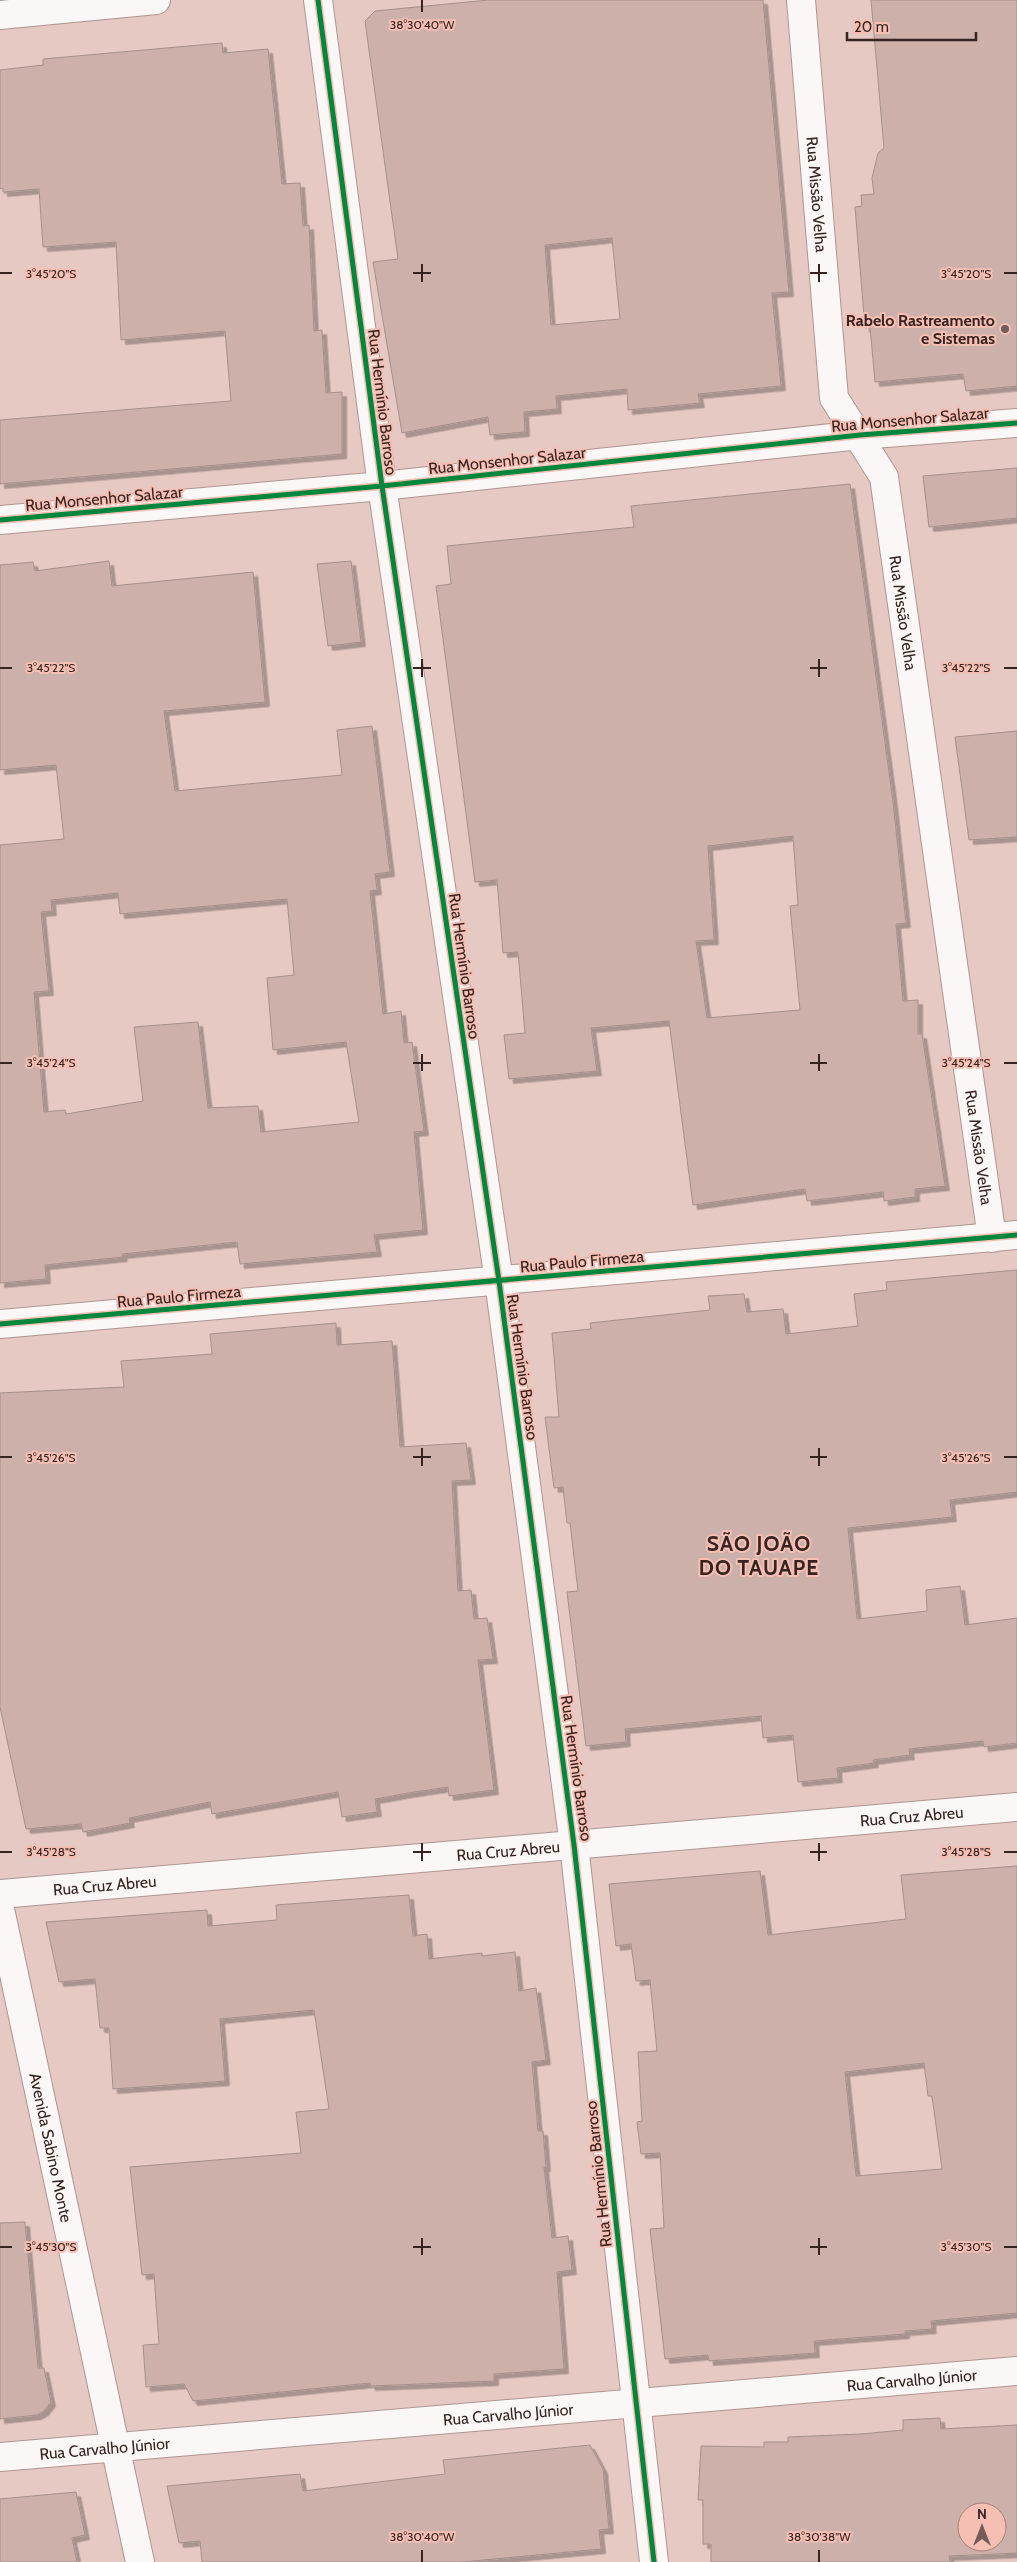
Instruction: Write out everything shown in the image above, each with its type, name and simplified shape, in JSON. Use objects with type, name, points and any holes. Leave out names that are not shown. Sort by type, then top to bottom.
[{"type":"street","points":[[0,14],[156,0]]},
{"type":"street","name":"Rua Hermínio Barroso","points":[[318,0],[382,486],[499,1281],[574,1845],[654,2562]]},
{"type":"street","name":"Rua Missão Velha","points":[[800,0],[834,398],[860,436],[884,477],[1005,1236]]},
{"type":"street","name":"Rua Monsenhor Salazar","points":[[0,520],[382,486],[860,436],[1017,423]]},
{"type":"street","name":"Rua Paulo Firmeza","points":[[0,1324],[1005,1236]]},
{"type":"street","name":"Rua Cruz Abreu","points":[[0,1894],[1017,1807]]},
{"type":"street","name":"Avenida Sabino Monte","points":[[0,1908],[140,2562]]},
{"type":"street","name":"Rua Carvalho Júnior","points":[[0,2458],[1017,2371]]},
{"type":"building","points":[[489,0],[763,0],[789,292],[772,293],[781,386],[698,394],[700,403],[628,410],[627,389],[556,396],[557,409],[524,412],[525,432],[490,435],[488,417],[402,433],[373,262],[398,259],[365,21],[375,11]],"holes":[[[612,238],[620,319],[551,325],[545,245]]]},
{"type":"building","points":[[871,0],[1017,0],[1017,386],[966,391],[963,374],[875,382],[870,327],[865,328],[855,207],[862,206],[861,195],[874,194],[872,178],[878,153],[884,148]]},
{"type":"building","points":[[222,43],[223,53],[268,49],[282,184],[300,183],[303,226],[309,225],[314,331],[322,330],[326,393],[342,392],[342,454],[0,484],[0,420],[231,401],[225,331],[121,340],[116,242],[43,247],[39,189],[3,192],[3,188],[0,189],[0,70],[43,65],[43,59]]},
{"type":"building","points":[[1017,468],[1017,518],[929,527],[923,476]]},
{"type":"building","points":[[850,484],[893,802],[906,923],[896,924],[903,1001],[918,1000],[918,1034],[922,1034],[945,1186],[915,1189],[915,1197],[884,1201],[883,1192],[807,1201],[805,1189],[693,1205],[669,1021],[591,1028],[597,1071],[509,1079],[504,1035],[525,1033],[518,952],[503,953],[497,880],[475,882],[436,586],[451,584],[447,546],[634,527],[631,506]],"holes":[[[793,836],[798,905],[790,906],[800,1010],[707,1018],[696,941],[714,940],[708,846]]]},
{"type":"building","points":[[109,561],[112,586],[253,572],[265,702],[164,711],[175,791],[342,775],[337,730],[372,726],[390,872],[375,874],[377,890],[370,891],[383,1014],[401,1011],[404,1043],[412,1042],[424,1131],[414,1132],[423,1230],[374,1235],[377,1252],[240,1264],[237,1242],[122,1254],[123,1257],[45,1265],[46,1279],[0,1283],[0,845],[64,839],[56,765],[0,770],[0,565],[33,562],[35,571]],"holes":[[[118,893],[120,914],[287,899],[294,975],[267,978],[273,1050],[346,1042],[359,1122],[261,1132],[258,1106],[208,1108],[198,1022],[134,1027],[143,1101],[66,1114],[65,1110],[44,1112],[34,992],[49,991],[41,912],[52,911],[51,900]]]},
{"type":"building","points":[[351,561],[361,642],[328,646],[317,564]]},
{"type":"building","points":[[1017,731],[1017,837],[969,840],[955,737]]},
{"type":"building","points":[[1017,1270],[1017,1492],[950,1500],[952,1517],[848,1528],[857,1619],[927,1611],[926,1590],[960,1586],[965,1625],[1017,1618],[1017,1743],[984,1747],[983,1741],[909,1749],[910,1755],[873,1760],[874,1763],[837,1768],[838,1778],[798,1782],[793,1735],[763,1738],[761,1716],[625,1729],[626,1742],[586,1746],[567,1592],[578,1591],[570,1523],[567,1523],[563,1487],[554,1488],[545,1417],[559,1417],[552,1333],[591,1329],[590,1323],[710,1310],[708,1296],[744,1294],[747,1312],[783,1309],[786,1334],[858,1326],[854,1294],[887,1290],[886,1282]]},
{"type":"building","points":[[336,1323],[337,1345],[392,1341],[400,1447],[466,1443],[471,1480],[452,1481],[458,1591],[471,1590],[474,1619],[487,1618],[493,1659],[478,1660],[494,1790],[449,1796],[448,1787],[408,1793],[375,1799],[377,1812],[342,1817],[338,1792],[212,1814],[210,1802],[129,1818],[130,1823],[83,1832],[81,1824],[26,1829],[0,1707],[0,1393],[124,1387],[121,1361],[212,1354],[210,1334]]},
{"type":"building","points":[[1017,1866],[1017,2313],[931,2321],[932,2329],[905,2331],[905,2334],[814,2341],[815,2353],[709,2361],[708,2355],[665,2359],[650,2229],[664,2228],[660,2153],[641,2154],[637,2122],[642,2121],[638,2052],[657,2051],[650,1980],[636,1981],[631,1944],[616,1946],[609,1884],[760,1871],[768,1935],[906,1919],[901,1875]],"holes":[[[924,2063],[928,2096],[932,2096],[942,2169],[856,2176],[845,2072]]]},
{"type":"building","points":[[409,1895],[413,1936],[427,1934],[429,1959],[482,1953],[482,1956],[515,1952],[519,1991],[536,1988],[546,2060],[532,2062],[538,2131],[543,2131],[546,2167],[544,2167],[552,2238],[568,2236],[572,2270],[557,2272],[564,2369],[494,2374],[494,2381],[371,2386],[370,2383],[193,2401],[184,2384],[146,2387],[143,2345],[159,2344],[154,2274],[142,2275],[130,2167],[301,2153],[296,2112],[329,2109],[314,2010],[220,2019],[225,2081],[113,2089],[109,2028],[100,2028],[95,1979],[59,1982],[46,1922],[207,1910],[208,1926],[277,1920],[276,1905]]},
{"type":"building","points":[[25,2222],[38,2368],[44,2368],[51,2402],[44,2411],[37,2415],[0,2419],[0,2223]]},
{"type":"building","points":[[940,2418],[941,2429],[1017,2425],[1017,2553],[949,2556],[950,2562],[711,2562],[711,2544],[703,2544],[703,2500],[698,2500],[701,2446],[764,2447],[764,2442],[788,2442],[788,2437],[903,2430],[903,2420]]},
{"type":"building","points":[[590,2445],[603,2469],[609,2529],[599,2530],[601,2549],[462,2562],[202,2562],[200,2541],[179,2543],[167,2486],[300,2474],[303,2491],[445,2474],[443,2460]]},
{"type":"building","points":[[76,2492],[85,2535],[72,2538],[77,2562],[0,2562],[0,2499]]},
{"type":"cycle path","points":[[318,0],[382,486],[499,1281],[574,1845],[654,2562]]},
{"type":"cycle path","points":[[0,520],[382,486],[860,435],[1017,423]]},
{"type":"cycle path","points":[[0,1324],[1017,1235]]},
{"type":"place","name":"Rabelo Rastreamento e Sistemas","points":[[1005,329]]},
{"type":"district","name":"SÃO JOÃO DO TAUAPE","points":[[759,1556]]}]
